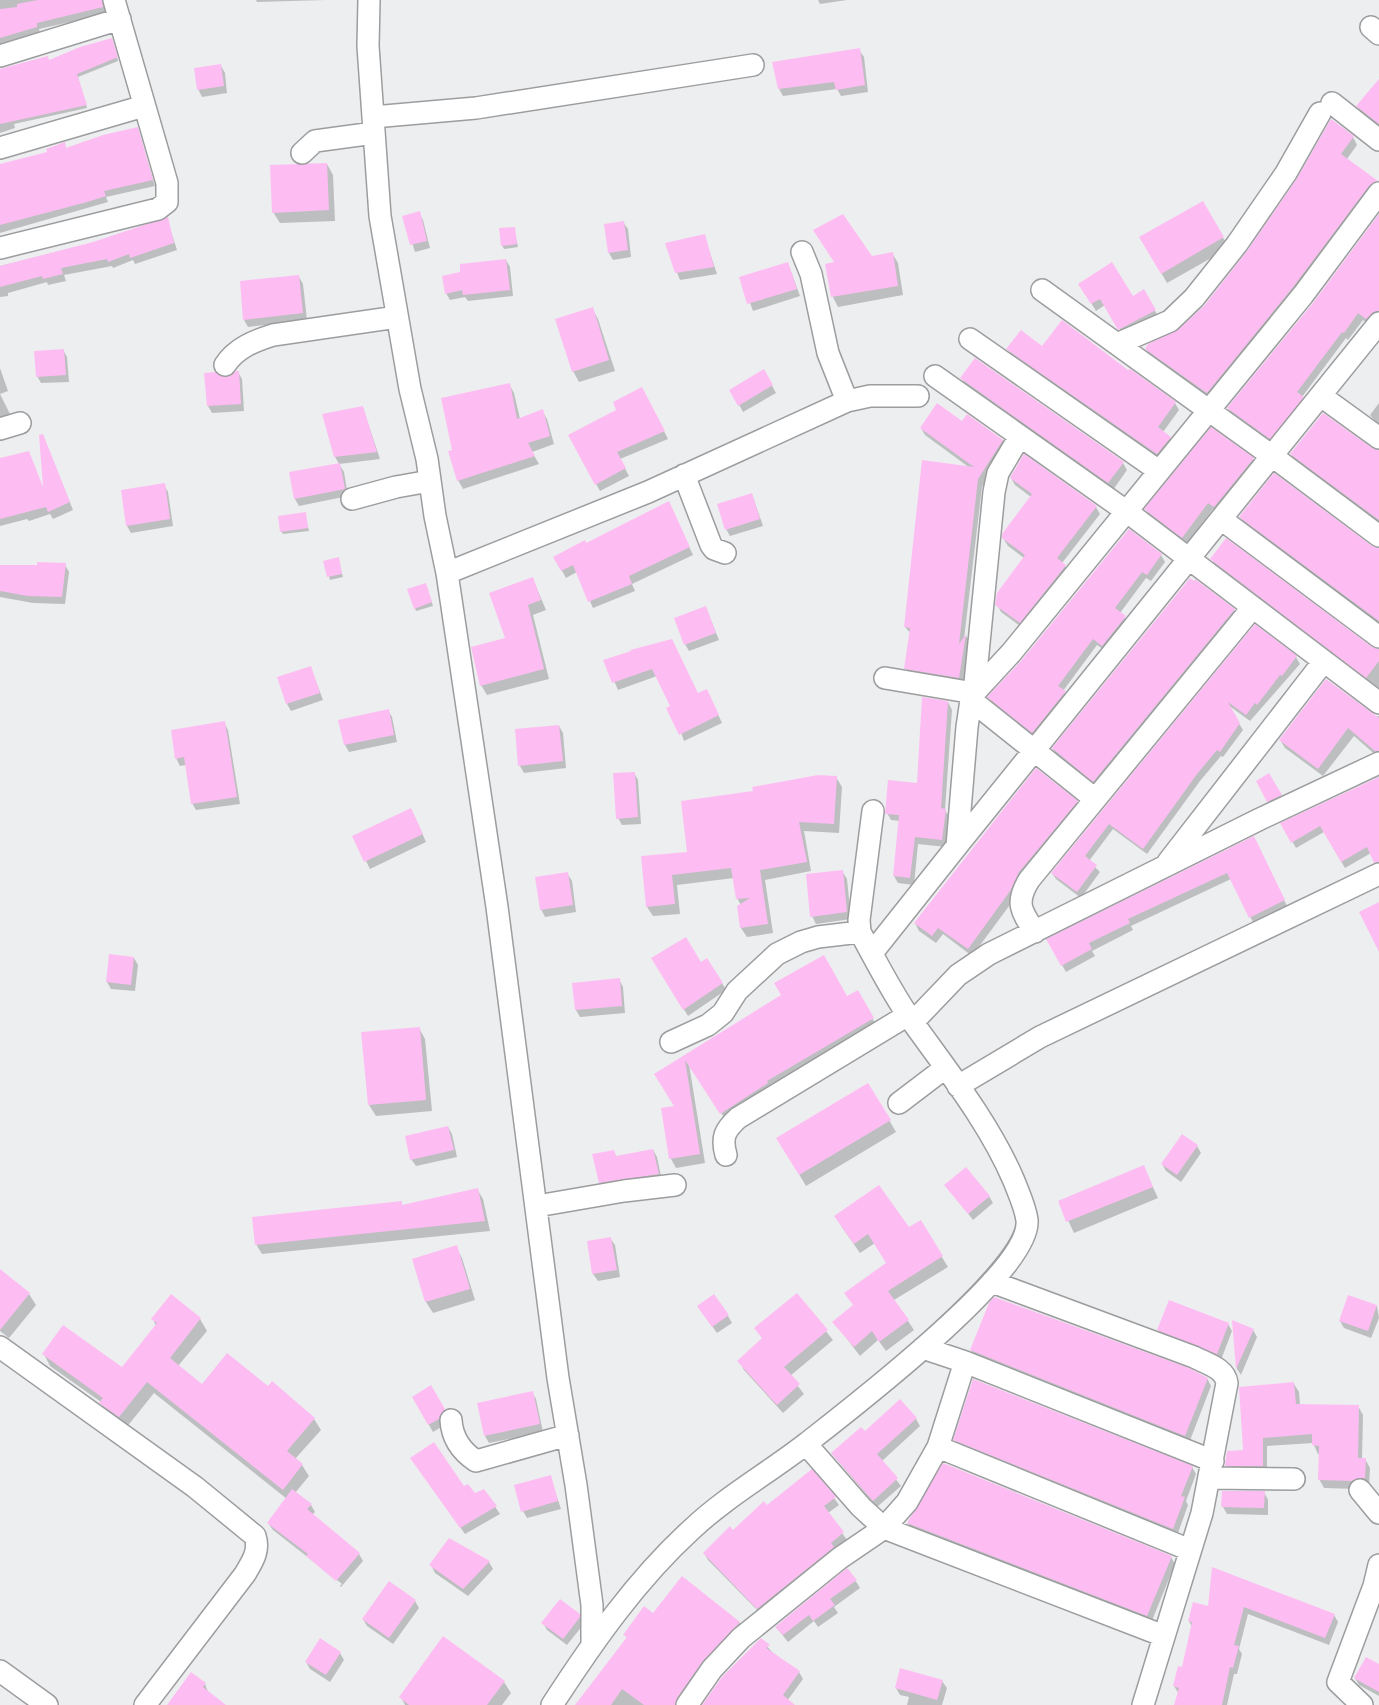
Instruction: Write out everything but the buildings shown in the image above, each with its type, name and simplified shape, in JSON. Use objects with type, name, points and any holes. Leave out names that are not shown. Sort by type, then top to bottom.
[{"type":"street","points":[[369,0],[368,46],[380,216],[410,390],[427,459],[447,573],[497,907],[558,1378],[592,1605],[592,1643]]},
{"type":"street","points":[[0,56],[117,10],[167,183],[167,202],[158,210],[0,248]]},
{"type":"street","points":[[302,152],[315,141],[373,125],[753,65]]},
{"type":"street","points":[[0,148],[144,106]]},
{"type":"street","points":[[1117,344],[1170,321],[1194,298],[1236,244],[1286,173],[1326,108],[1379,140]]},
{"type":"street","points":[[973,697],[1303,295],[1379,194]]},
{"type":"street","points":[[802,252],[811,274],[828,353],[847,401]]},
{"type":"street","points":[[1042,290],[1208,409],[1379,536]]},
{"type":"street","points":[[224,365],[239,350],[255,341],[273,335],[397,317]]},
{"type":"street","points":[[872,953],[1188,559],[1320,396],[1377,329]]},
{"type":"street","points":[[970,339],[1159,472]]},
{"type":"street","points":[[935,376],[1126,511],[1379,703]]},
{"type":"street","points":[[447,573],[580,520],[847,401],[870,396],[918,396]]},
{"type":"street","points":[[1320,396],[1379,438]]},
{"type":"street","points":[[0,429],[20,423]]},
{"type":"street","points":[[957,846],[996,482],[1004,460],[1020,436]]},
{"type":"street","points":[[684,475],[711,545],[714,549],[725,553]]},
{"type":"street","points":[[352,499],[396,487],[430,482]]},
{"type":"street","points":[[1221,519],[1379,637]]},
{"type":"street","points":[[1035,932],[1021,910],[1022,891],[1029,880],[1253,608]]},
{"type":"street","points":[[1165,866],[1324,661]]},
{"type":"street","points":[[885,678],[973,697],[1033,752],[1095,800]]},
{"type":"street","points":[[726,1155],[722,1142],[726,1129],[738,1118],[910,1018],[958,975],[989,954],[1165,866],[1379,764]]},
{"type":"street","points":[[552,1705],[592,1643],[642,1580],[693,1527],[806,1444],[923,1348],[992,1282],[1023,1242],[1028,1223],[1024,1206],[1007,1165],[958,1086],[910,1018],[860,932],[859,920],[873,811]]},
{"type":"street","points":[[958,1086],[1040,1037],[1379,874]]},
{"type":"street","points":[[671,1042],[708,1025],[732,1002],[737,991],[778,954],[801,942],[818,937],[860,932]]},
{"type":"street","points":[[899,1103],[946,1068]]},
{"type":"street","points":[[537,1206],[624,1191],[675,1185]]},
{"type":"street","points":[[992,1282],[1194,1358],[1222,1372],[1227,1384],[1202,1513],[1143,1705]]},
{"type":"street","points":[[0,1347],[195,1487],[255,1536],[258,1544],[255,1558],[146,1705]]},
{"type":"street","points":[[923,1348],[965,1362],[1211,1470],[1294,1479]]},
{"type":"street","points":[[687,1705],[712,1669],[740,1638],[840,1558],[884,1528],[907,1502],[938,1447],[965,1362]]},
{"type":"street","points":[[451,1420],[454,1438],[468,1455],[476,1461],[568,1435]]},
{"type":"street","points":[[806,1444],[861,1507],[884,1528],[1164,1636]]},
{"type":"street","points":[[938,1447],[1190,1550]]},
{"type":"street","points":[[1360,1490],[1379,1513]]},
{"type":"street","points":[[1362,1705],[1338,1682],[1374,1586],[1379,1565]]},
{"type":"street","points":[[0,1671],[47,1705]]}]
